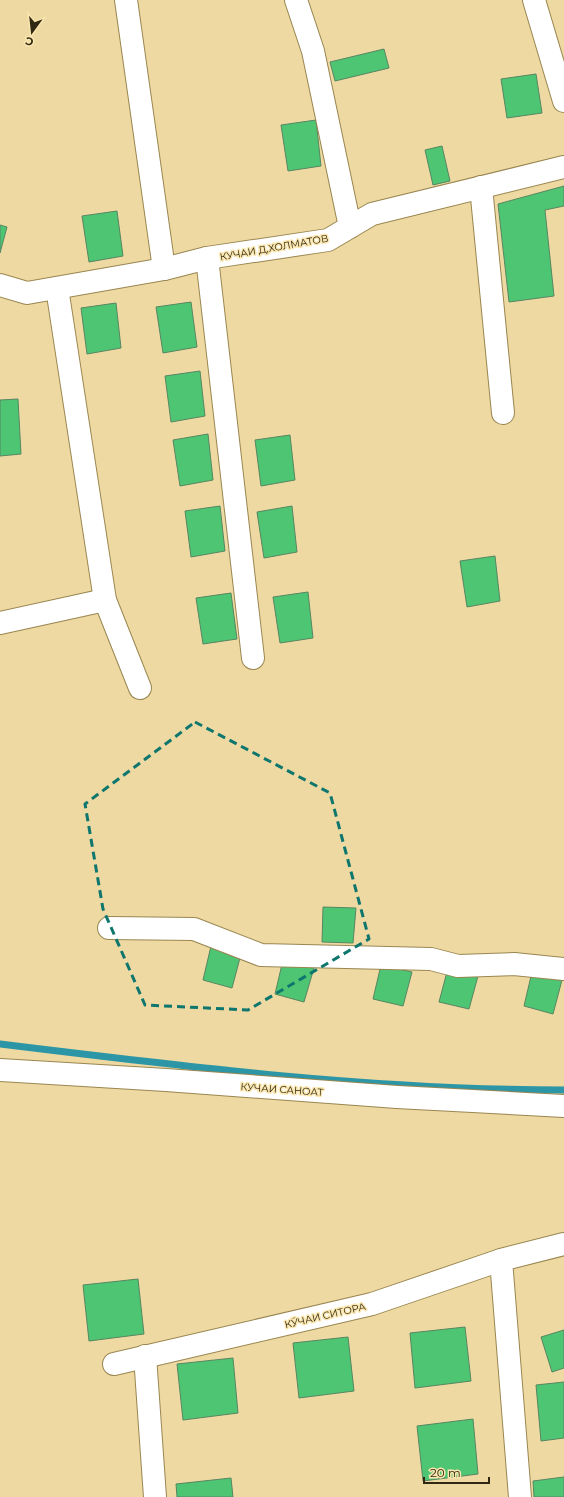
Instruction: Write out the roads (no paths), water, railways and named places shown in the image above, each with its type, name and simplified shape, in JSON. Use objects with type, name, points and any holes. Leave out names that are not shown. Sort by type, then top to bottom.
[{"type":"street","points":[[126,0],[164,269]]},
{"type":"street","points":[[296,0],[313,51],[350,227]]},
{"type":"street","points":[[534,0],[564,101]]},
{"type":"street","name":"КУЧАИ Д,ХОЛМАТОВ","points":[[0,285],[26,293],[164,269],[207,258],[328,240],[372,214],[564,167]]},
{"type":"street","points":[[481,187],[502,413]]},
{"type":"street","points":[[207,258],[253,658]]},
{"type":"street","points":[[57,288],[105,600],[140,688]]},
{"type":"street","points":[[0,623],[105,600]]},
{"type":"street","points":[[109,928],[194,929],[261,955],[431,959],[458,966],[514,964],[564,969]]},
{"type":"street","name":"КУЧАИ САНОАТ","points":[[0,1070],[397,1098],[564,1106]]},
{"type":"street","name":"КӮЧАИ СИТОРА","points":[[114,1364],[372,1304],[500,1260],[564,1244]]},
{"type":"street","points":[[500,1260],[520,1497]]},
{"type":"street","points":[[145,1356],[155,1497]]},
{"type":"waterway","points":[[0,1044],[211,1069],[352,1082],[493,1089],[564,1090]]}]
